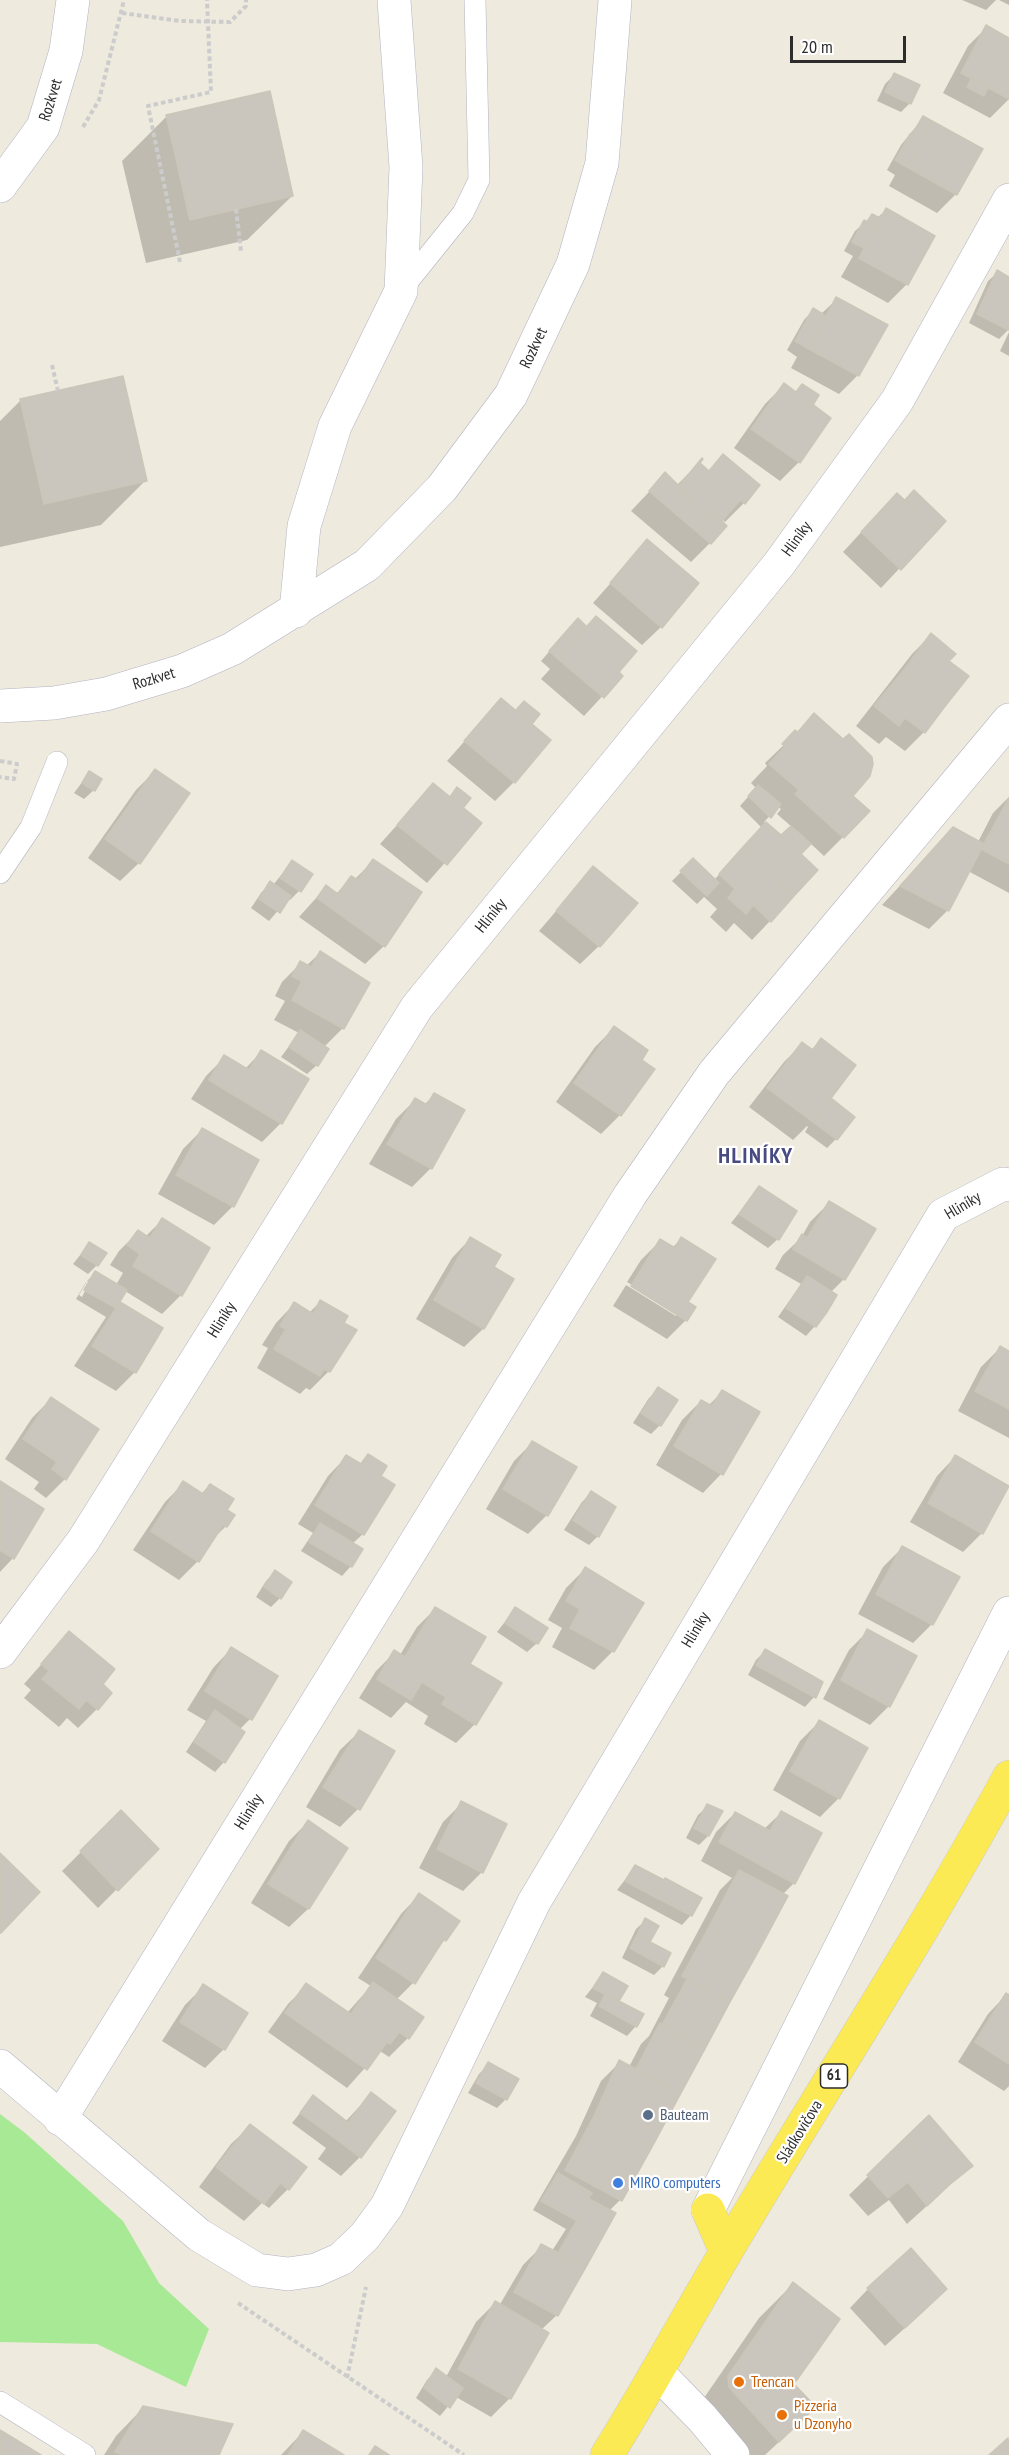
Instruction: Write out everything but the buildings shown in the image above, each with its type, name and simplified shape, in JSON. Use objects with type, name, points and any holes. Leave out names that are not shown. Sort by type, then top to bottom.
[{"type":"main road","name":"Sládkovičova","points":[[607,2455],[658,2373],[726,2252],[876,2008],[1009,1777]]},
{"type":"main road","points":[[708,2210],[726,2252]]},
{"type":"street","name":"Rozkvet","points":[[0,186],[44,127],[66,51],[73,0]]},
{"type":"street","points":[[296,611],[304,526],[334,426],[401,291],[406,167],[394,0]]},
{"type":"street","name":"Rozkvet","points":[[0,706],[54,703],[106,694],[182,671],[232,649],[367,565],[442,488],[512,395],[573,264],[602,163],[615,0]]},
{"type":"street","name":"Hliníky","points":[[0,1652],[83,1541],[417,1007],[779,564],[897,400],[1009,200]]},
{"type":"street","name":"Hliníky","points":[[60,2119],[630,1195],[714,1073],[1009,720]]},
{"type":"street","name":"Hliníky","points":[[0,2066],[199,2235],[257,2270],[288,2274],[316,2270],[341,2259],[365,2236],[387,2206],[534,1902],[943,1215],[1003,1184],[1009,1185]]},
{"type":"street","points":[[708,2210],[1009,1613]]},
{"type":"street","points":[[658,2373],[702,2418],[733,2455]]},
{"type":"lane","points":[[401,291],[464,213],[479,180],[475,0]]},
{"type":"lane","points":[[0,873],[31,827],[57,762]]},
{"type":"lane","points":[[0,2402],[85,2455]]},
{"type":"path","points":[[180,262],[148,106],[211,92],[207,0]]},
{"type":"path","points":[[122,13],[180,21],[230,22],[246,6],[246,0]]},
{"type":"path","points":[[236,209],[241,251]]},
{"type":"path","points":[[52,365],[58,391]]},
{"type":"path","points":[[0,761],[16,764],[14,779],[0,777]]},
{"type":"path","points":[[347,2378],[372,2261],[365,2236]]},
{"type":"path","points":[[234,2301],[464,2455]]},
{"type":"green space","points":[[0,2114],[24,2132],[123,2221],[159,2283],[209,2329],[186,2387],[97,2344],[0,2342]]},
{"type":"place","name":"Bauteam","points":[[648,2115]]},
{"type":"place","name":"MIRO computers","points":[[618,2183]]},
{"type":"place","name":"Trencan","points":[[739,2382]]},
{"type":"place","name":"Pizzeria u Dzonyho","points":[[782,2415]]},
{"type":"district","name":"HLINÍKY","points":[[756,1157]]}]
